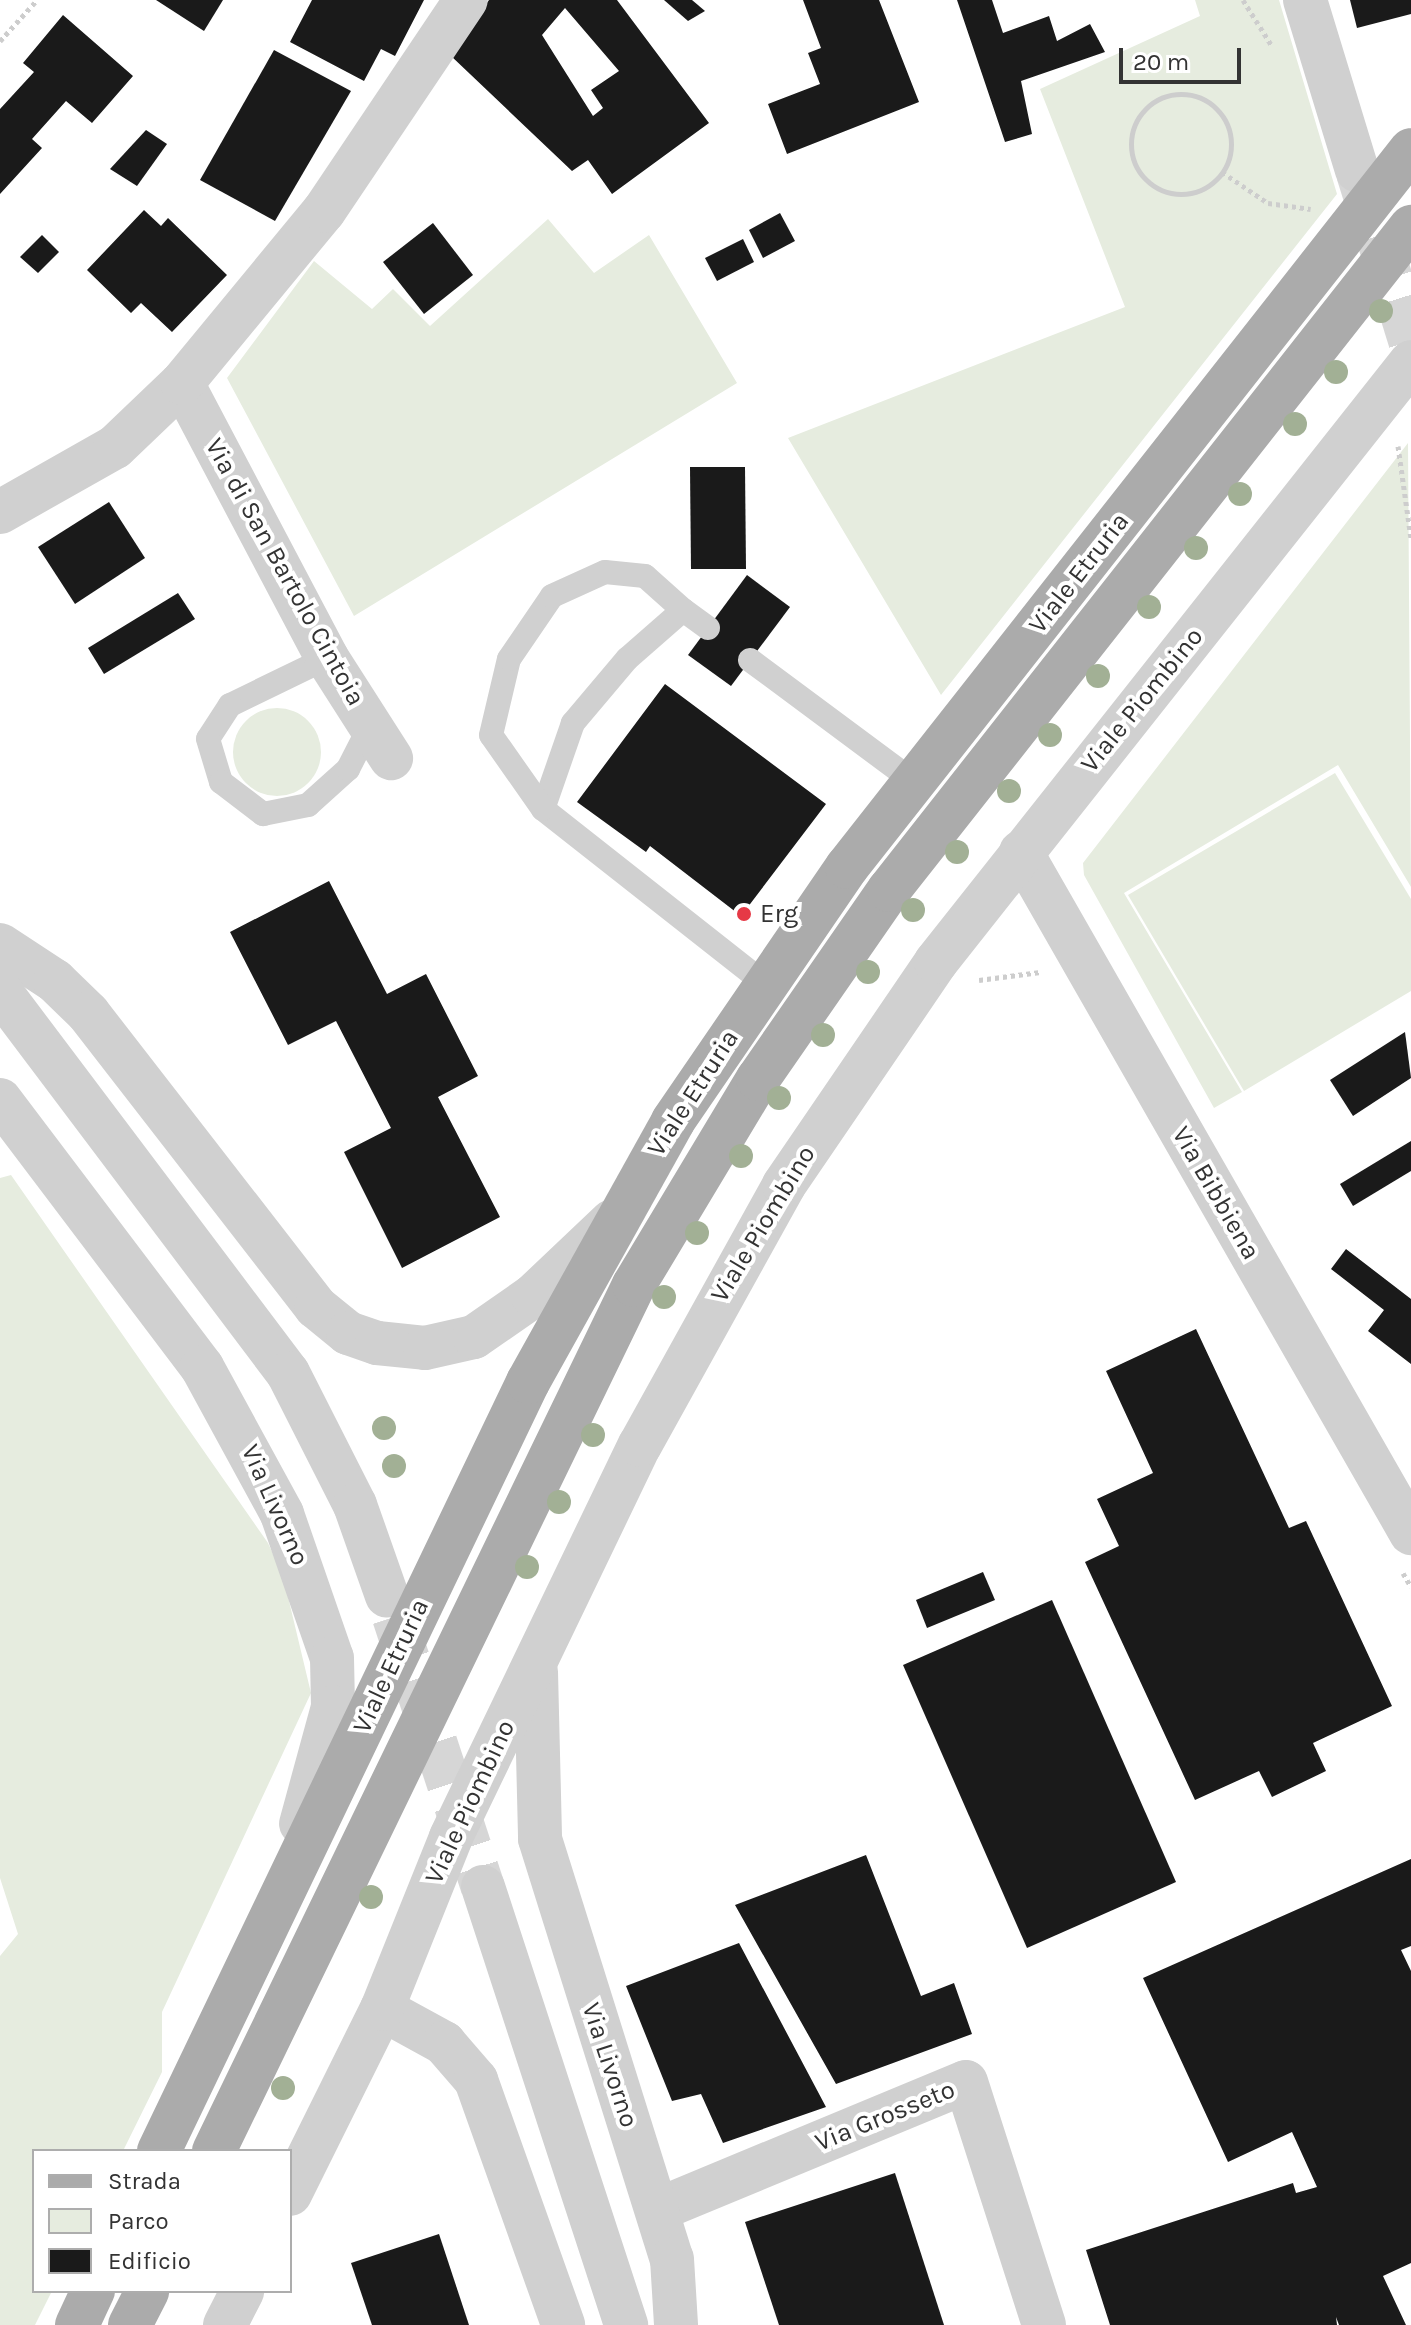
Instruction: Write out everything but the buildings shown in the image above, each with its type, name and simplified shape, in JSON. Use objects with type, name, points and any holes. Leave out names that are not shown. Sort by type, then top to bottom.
[{"type":"main road","name":"Viale Etruria","points":[[160,2149],[528,1382],[616,1217],[764,983],[914,782],[1411,150]]},
{"type":"main road","name":"Viale Etruria","points":[[215,2149],[613,1326],[750,1092],[889,890],[1411,227]]},
{"type":"main road","points":[[77,2325],[92,2293]]},
{"type":"main road","points":[[130,2325],[146,2293]]},
{"type":"street","points":[[0,512],[115,447],[182,383],[324,211],[466,0]]},
{"type":"street","points":[[1305,0],[1357,170]]},
{"type":"street","name":"Viale Piombino","points":[[292,2190],[382,2009],[451,1837],[653,1420],[751,1239],[874,1049],[1021,852],[1411,362]]},
{"type":"street","name":"Via di San Bartolo Cintoia","points":[[182,383],[327,658],[380,742]]},
{"type":"street","name":"Via Bibbiena","points":[[1021,852],[1404,1548]]},
{"type":"street","points":[[0,945],[55,981],[88,1013],[306,1295],[348,1333],[411,1347],[474,1337],[533,1296],[616,1217]]},
{"type":"street","points":[[0,991],[288,1373],[343,1478],[387,1596]]},
{"type":"street","name":"Via Livorno","points":[[0,1100],[202,1367],[244,1435],[282,1514],[327,1637],[333,1693],[321,1759],[246,1970]]},
{"type":"street","name":"Via Livorno","points":[[536,1662],[540,1839],[672,2259],[676,2325]]},
{"type":"street","points":[[483,1887],[626,2325]]},
{"type":"street","points":[[382,2009],[444,2043],[476,2080],[563,2325]]},
{"type":"street","name":"Via Grosseto","points":[[657,2210],[966,2082],[1044,2325]]},
{"type":"street","points":[[225,2325],[241,2293]]},
{"type":"lane","points":[[708,628],[645,576],[605,572],[552,596],[509,659],[491,735],[543,809],[764,983]]},
{"type":"lane","points":[[543,809],[573,723],[627,659],[683,610]]},
{"type":"lane","points":[[327,658],[230,705],[208,739],[221,782],[263,814],[308,805],[380,742]]},
{"type":"lane","points":[[750,660],[914,782]]},
{"type":"path","points":[[0,41],[37,0]]},
{"type":"path","points":[[1171,95],[1204,99],[1222,116],[1231,140],[1222,172],[1197,191],[1166,192],[1151,184],[1132,150],[1142,113],[1171,95]]},
{"type":"path","points":[[1222,172],[1268,203],[1321,211]]},
{"type":"path","points":[[1388,457],[1398,445],[1411,539]]},
{"type":"path","points":[[972,990],[981,978],[1047,971]]},
{"type":"path","points":[[1404,1548],[1411,1587]]},
{"type":"green space","points":[[1195,0],[1279,0],[1337,194],[941,695],[788,438],[1125,307],[1040,89],[1200,16]]},
{"type":"green space","points":[[548,219],[594,273],[649,235],[737,383],[354,616],[227,378],[314,261],[372,309],[393,289],[430,326]]},
{"type":"green space","points":[[1408,443],[1411,887],[1338,765],[1124,893],[1242,1092],[1214,1108],[1084,875],[1083,863]]},
{"type":"green space","points":[[277,708],[294,711],[308,721],[318,735],[321,752],[318,769],[308,783],[294,793],[277,796],[260,793],[246,783],[236,769],[233,752],[236,735],[246,721],[260,711]]},
{"type":"green space","points":[[1335,773],[1411,899],[1411,991],[1244,1091],[1128,895]]},
{"type":"green space","points":[[11,1175],[268,1543],[283,1576],[311,1693],[162,2012],[162,2072],[124,2149],[32,2149],[32,2293],[51,2293],[35,2325],[0,2325],[0,1956],[18,1934],[0,1878],[0,1178]]},
{"type":"tunnel","points":[[1358,173],[1411,343]]},
{"type":"tunnel","points":[[394,1617],[483,1887]]},
{"type":"place","name":"Erg","points":[[744,914]]}]
